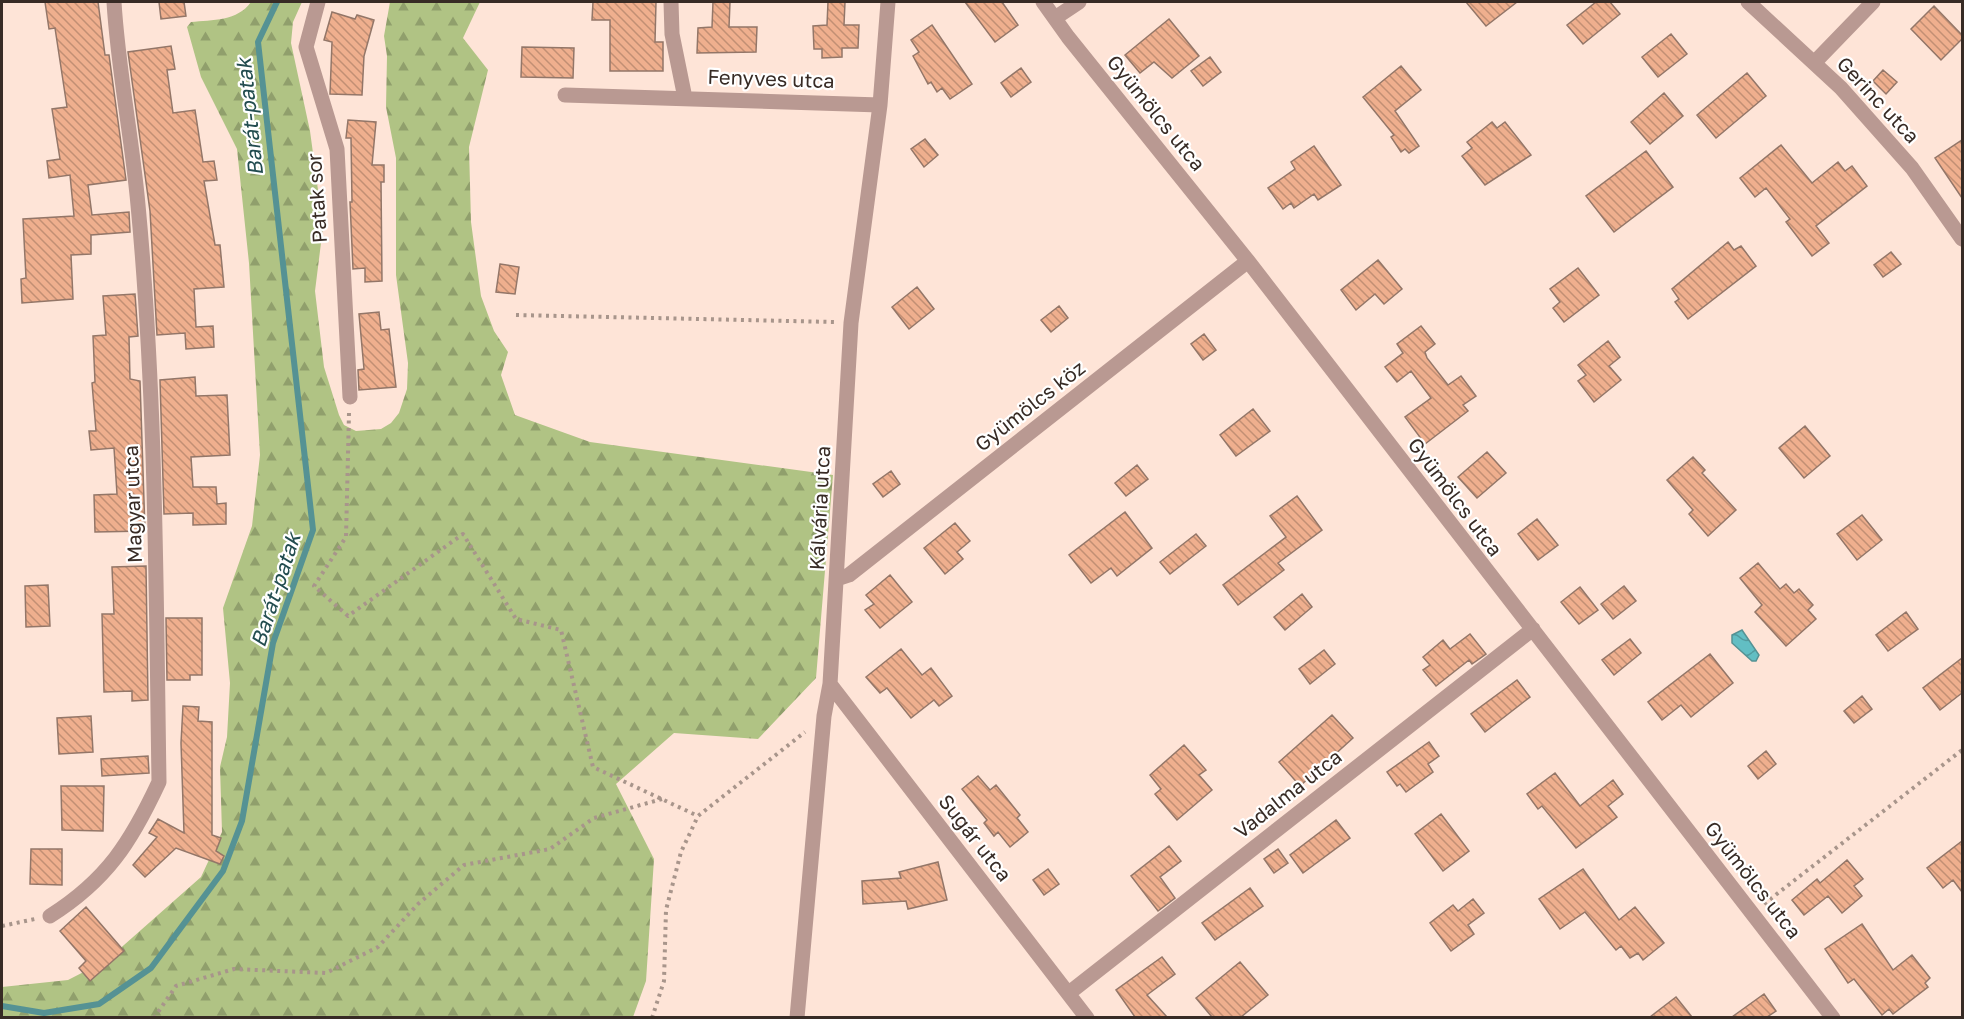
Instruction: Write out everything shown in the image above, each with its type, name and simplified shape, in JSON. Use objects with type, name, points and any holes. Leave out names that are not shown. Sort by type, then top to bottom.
[{"type":"street","name":"Magyar utca","points":[[50,916],[81,897],[109,868],[142,819],[159,782],[154,483],[138,204],[126,119],[114,2]]},
{"type":"street","name":"Patak sor","points":[[318,2],[306,47],[337,149],[350,397]]},
{"type":"street","name":"Fenyves utca","points":[[671,2],[672,34],[685,98],[880,105]]},
{"type":"street","name":"Kálvária utca","points":[[797,1017],[824,716],[830,684],[851,323],[880,105],[888,2]]},
{"type":"street","name":"Gyümölcs utca","points":[[1043,2],[1068,37],[1248,261],[1833,1017]]},
{"type":"street","points":[[1056,18],[1078,2]]},
{"type":"street","name":"Gerinc utca","points":[[1748,2],[1841,88],[1912,168],[1962,239]]},
{"type":"street","points":[[1814,63],[1873,2]]},
{"type":"street","points":[[565,95],[685,98]]},
{"type":"street","name":"Gyümölcs köz","points":[[837,579],[849,574],[1248,261]]},
{"type":"street","name":"Vadalma utca","points":[[1069,993],[1533,629]]},
{"type":"street","name":"Sugár utca","points":[[830,684],[1087,1017]]},
{"type":"path","points":[[516,315],[851,323]]},
{"type":"path","points":[[350,397],[346,537],[314,586],[348,616],[463,534],[516,619],[561,630],[592,767],[698,816]]},
{"type":"path","points":[[652,1017],[664,981],[666,910],[681,852],[698,816],[824,716]]},
{"type":"path","points":[[1752,913],[1962,750]]},
{"type":"path","points":[[154,1017],[176,986],[234,969],[326,973],[378,947],[418,903],[464,865],[550,849],[594,818],[662,800]]},
{"type":"path","points":[[2,926],[50,916]]},
{"type":"green space","points":[[251,2],[302,2],[293,22],[291,43],[310,131],[323,227],[315,291],[324,367],[344,425],[356,431],[381,429],[391,423],[399,413],[407,389],[408,363],[396,275],[396,158],[386,107],[387,56],[384,36],[390,2],[480,2],[463,38],[488,70],[469,147],[471,222],[481,296],[494,331],[508,352],[501,375],[515,415],[590,442],[833,475],[816,678],[758,739],[674,733],[616,784],[654,859],[646,981],[633,1017],[2,1018],[2,987],[68,980],[107,960],[201,877],[222,832],[220,767],[227,737],[230,683],[223,608],[252,526],[260,455],[249,263],[237,149],[201,77],[187,27],[191,22],[232,16],[246,8]]},
{"type":"water","points":[[1742,630],[1759,655],[1756,661],[1752,661],[1732,643],[1732,635]]},
{"type":"building","points":[[45,2],[98,2],[105,55],[109,55],[126,180],[88,185],[92,215],[129,212],[130,232],[91,235],[91,254],[71,255],[73,299],[22,303],[21,279],[26,278],[23,219],[74,216],[70,175],[49,178],[47,161],[60,159],[52,109],[67,107],[55,28],[49,29]]},
{"type":"building","points":[[159,2],[184,2],[186,16],[161,19]]},
{"type":"building","points":[[593,2],[656,2],[655,42],[663,42],[663,71],[610,71],[610,20],[592,20]]},
{"type":"building","points":[[713,2],[730,2],[729,27],[757,27],[756,52],[697,53],[698,28],[712,27]]},
{"type":"building","points":[[828,2],[845,2],[844,25],[859,25],[858,48],[842,48],[842,57],[822,58],[822,49],[814,49],[813,26],[827,25]]},
{"type":"building","points":[[965,2],[1002,2],[1018,25],[995,42]]},
{"type":"building","points":[[1466,2],[1517,2],[1486,26]]},
{"type":"building","points":[[1596,2],[1610,2],[1620,14],[1583,44],[1567,25]]},
{"type":"building","points":[[1934,6],[1962,35],[1962,39],[1941,60],[1911,29]]},
{"type":"building","points":[[332,12],[355,19],[357,15],[374,20],[364,56],[362,95],[330,94],[332,42],[324,40]]},
{"type":"building","points":[[1169,19],[1199,56],[1172,78],[1154,62],[1140,73],[1125,55]]},
{"type":"building","points":[[932,25],[972,84],[950,99],[942,88],[937,92],[931,82],[928,84],[913,56],[919,52],[911,40]]},
{"type":"building","points":[[1671,34],[1687,54],[1658,77],[1642,57]]},
{"type":"building","points":[[171,46],[175,69],[167,70],[173,113],[195,110],[203,162],[214,161],[217,180],[204,181],[215,245],[220,245],[224,287],[194,289],[196,327],[213,326],[214,347],[186,349],[185,333],[157,335],[150,211],[128,52]]},
{"type":"building","points":[[522,47],[574,48],[573,78],[521,77]]},
{"type":"building","points":[[1210,57],[1221,72],[1203,86],[1191,71]]},
{"type":"building","points":[[1401,66],[1421,90],[1395,111],[1419,146],[1409,153],[1405,149],[1401,152],[1391,137],[1394,135],[1363,97]]},
{"type":"building","points":[[1021,68],[1031,82],[1011,97],[1001,83]]},
{"type":"building","points":[[1883,70],[1897,82],[1886,94],[1873,81]]},
{"type":"building","points":[[1747,73],[1766,96],[1716,138],[1697,115]]},
{"type":"building","points":[[1664,93],[1683,116],[1650,144],[1631,122]]},
{"type":"building","points":[[348,120],[376,122],[372,165],[384,165],[384,182],[381,182],[382,281],[365,282],[365,268],[353,269],[350,202],[352,202],[351,138],[346,138]]},
{"type":"building","points":[[1492,122],[1497,128],[1505,122],[1531,155],[1485,185],[1462,156],[1472,148],[1467,142]]},
{"type":"building","points":[[925,139],[938,155],[924,167],[911,149]]},
{"type":"building","points":[[1962,140],[1962,198],[1935,158]]},
{"type":"building","points":[[1781,145],[1812,183],[1838,162],[1845,171],[1852,166],[1867,186],[1816,226],[1829,243],[1812,256],[1786,222],[1790,219],[1766,188],[1755,197],[1740,178]]},
{"type":"building","points":[[1314,146],[1341,185],[1318,200],[1314,194],[1294,208],[1291,203],[1283,209],[1268,188],[1295,169],[1291,162]]},
{"type":"building","points":[[1646,151],[1673,187],[1614,232],[1586,196]]},
{"type":"building","points":[[1728,242],[1734,250],[1741,246],[1756,266],[1688,319],[1675,302],[1679,299],[1672,289]]},
{"type":"building","points":[[1891,252],[1901,264],[1883,277],[1874,265]]},
{"type":"building","points":[[1378,260],[1402,289],[1384,304],[1375,294],[1356,310],[1341,290]]},
{"type":"building","points":[[500,264],[519,267],[515,294],[496,292]]},
{"type":"building","points":[[1578,268],[1599,295],[1564,322],[1553,308],[1560,302],[1550,289]]},
{"type":"building","points":[[917,287],[934,309],[909,329],[892,307]]},
{"type":"building","points":[[135,294],[138,336],[129,337],[130,379],[140,381],[145,531],[95,532],[94,495],[117,494],[114,448],[91,450],[89,431],[96,431],[92,383],[95,382],[93,336],[106,335],[103,296]]},
{"type":"building","points":[[1059,306],[1068,318],[1051,332],[1041,320]]},
{"type":"building","points":[[379,312],[381,330],[389,329],[396,387],[359,390],[358,370],[364,369],[359,314]]},
{"type":"building","points":[[1421,326],[1435,344],[1425,352],[1427,358],[1448,385],[1461,376],[1476,396],[1463,405],[1468,411],[1425,444],[1405,417],[1431,398],[1411,371],[1397,382],[1385,367],[1403,353],[1397,344]]},
{"type":"building","points":[[1204,334],[1216,350],[1203,360],[1191,344]]},
{"type":"building","points":[[1608,341],[1620,357],[1609,366],[1621,380],[1594,402],[1578,381],[1586,375],[1578,365]]},
{"type":"building","points":[[195,377],[196,396],[227,395],[230,455],[191,457],[193,487],[216,487],[217,504],[226,503],[226,524],[193,525],[193,513],[164,514],[160,380]]},
{"type":"building","points":[[1253,409],[1270,431],[1236,456],[1220,435]]},
{"type":"building","points":[[1805,426],[1830,456],[1804,478],[1779,448]]},
{"type":"building","points":[[1487,452],[1506,473],[1477,498],[1458,477]]},
{"type":"building","points":[[1693,457],[1705,470],[1702,473],[1736,510],[1708,536],[1689,514],[1693,510],[1667,480]]},
{"type":"building","points":[[1137,465],[1148,479],[1126,496],[1115,483]]},
{"type":"building","points":[[891,471],[900,484],[883,497],[873,484]]},
{"type":"building","points":[[1297,496],[1322,530],[1278,563],[1284,570],[1238,605],[1223,585],[1286,537],[1270,516]]},
{"type":"building","points":[[1125,512],[1152,548],[1117,576],[1111,568],[1091,583],[1069,555]]},
{"type":"building","points":[[1862,515],[1882,540],[1857,560],[1837,534]]},
{"type":"building","points":[[1537,519],[1558,545],[1538,560],[1518,534]]},
{"type":"building","points":[[955,523],[970,541],[957,552],[963,559],[945,574],[924,548]]},
{"type":"building","points":[[1196,534],[1206,546],[1170,574],[1160,562]]},
{"type":"building","points":[[1758,563],[1780,589],[1786,584],[1794,593],[1799,589],[1813,605],[1808,610],[1816,619],[1786,646],[1755,612],[1762,605],[1740,578]]},
{"type":"building","points":[[146,566],[148,700],[132,701],[132,691],[104,692],[102,614],[114,614],[112,567]]},
{"type":"building","points":[[890,575],[912,602],[880,628],[865,610],[874,604],[866,595]]},
{"type":"building","points":[[48,585],[50,626],[26,627],[25,586]]},
{"type":"building","points":[[1624,586],[1636,601],[1613,619],[1601,604]]},
{"type":"building","points":[[1580,587],[1598,610],[1579,624],[1561,602]]},
{"type":"building","points":[[1302,594],[1312,607],[1285,630],[1274,617]]},
{"type":"building","points":[[1906,612],[1918,629],[1888,651],[1876,635]]},
{"type":"building","points":[[166,618],[202,618],[202,675],[190,675],[190,680],[167,680]]},
{"type":"building","points":[[1470,634],[1486,654],[1472,664],[1469,660],[1436,686],[1423,670],[1430,665],[1423,657],[1443,640],[1450,649]]},
{"type":"building","points":[[1630,639],[1641,653],[1614,675],[1602,660]]},
{"type":"building","points":[[901,649],[922,675],[931,668],[952,696],[939,706],[934,700],[911,718],[887,688],[880,693],[866,677]]},
{"type":"building","points":[[1324,650],[1335,664],[1310,684],[1299,669]]},
{"type":"building","points":[[1710,654],[1733,683],[1691,717],[1681,705],[1662,720],[1648,702]]},
{"type":"building","points":[[1962,658],[1962,693],[1940,710],[1923,688]]},
{"type":"building","points":[[1517,680],[1530,697],[1485,732],[1471,714]]},
{"type":"building","points":[[1862,696],[1872,709],[1854,723],[1844,711]]},
{"type":"building","points":[[183,706],[199,707],[198,721],[212,722],[212,835],[221,838],[216,851],[224,856],[220,864],[176,848],[145,877],[133,865],[157,837],[149,833],[158,819],[184,833],[181,743]]},
{"type":"building","points":[[1332,715],[1353,738],[1300,786],[1279,762]]},
{"type":"building","points":[[91,716],[93,752],[59,754],[57,718]]},
{"type":"building","points":[[1429,742],[1439,756],[1428,764],[1433,772],[1406,792],[1400,784],[1397,786],[1387,772]]},
{"type":"building","points":[[1184,745],[1206,770],[1199,775],[1212,790],[1177,820],[1155,794],[1161,789],[1150,775]]},
{"type":"building","points":[[1766,751],[1776,764],[1758,779],[1748,766]]},
{"type":"building","points":[[148,756],[149,773],[102,776],[101,759]]},
{"type":"building","points":[[1555,773],[1580,806],[1613,780],[1623,794],[1608,806],[1617,817],[1576,848],[1542,806],[1538,809],[1527,794]]},
{"type":"building","points":[[978,776],[990,790],[996,785],[1020,815],[1017,818],[1028,832],[1010,847],[998,832],[994,836],[984,823],[987,820],[962,789]]},
{"type":"building","points":[[61,786],[104,786],[103,831],[62,830]]},
{"type":"building","points":[[1441,814],[1469,851],[1443,871],[1415,834]]},
{"type":"building","points":[[1336,820],[1350,838],[1303,873],[1290,855]]},
{"type":"building","points":[[1962,841],[1962,892],[1953,880],[1943,888],[1927,868]]},
{"type":"building","points":[[1169,846],[1181,861],[1160,877],[1175,898],[1158,911],[1131,876]]},
{"type":"building","points":[[31,849],[62,849],[62,885],[30,884]]},
{"type":"building","points":[[1278,849],[1288,863],[1274,873],[1264,859]]},
{"type":"building","points":[[1847,860],[1863,879],[1854,886],[1862,896],[1842,913],[1828,896],[1804,915],[1792,900],[1817,879],[1820,883]]},
{"type":"building","points":[[938,862],[947,900],[908,909],[906,901],[863,904],[862,881],[901,878],[899,872]]},
{"type":"building","points":[[1048,869],[1059,884],[1044,895],[1033,880]]},
{"type":"building","points":[[1583,869],[1619,920],[1635,907],[1664,943],[1643,960],[1638,953],[1630,958],[1621,946],[1616,950],[1585,912],[1560,929],[1539,899]]},
{"type":"building","points":[[1250,888],[1263,906],[1215,940],[1202,923]]},
{"type":"building","points":[[1473,899],[1484,913],[1468,925],[1474,934],[1451,951],[1430,923],[1453,905],[1458,911]]},
{"type":"building","points":[[86,907],[124,951],[90,981],[79,968],[86,961],[60,931]]},
{"type":"building","points":[[1862,924],[1893,970],[1912,955],[1930,978],[1925,983],[1928,987],[1893,1014],[1889,1009],[1882,1015],[1854,979],[1848,983],[1825,949]]},
{"type":"building","points":[[1162,957],[1175,974],[1147,995],[1167,1017],[1135,1017],[1116,990]]},
{"type":"building","points":[[1240,962],[1268,995],[1241,1017],[1212,1017],[1196,998]]},
{"type":"building","points":[[1764,994],[1776,1011],[1767,1017],[1732,1017]]},
{"type":"building","points":[[1676,997],[1692,1017],[1650,1017]]},
{"type":"waterway","name":"Barát-patak","points":[[2,1006],[44,1013],[99,1004],[151,968],[223,871],[242,821],[273,643],[313,530],[258,42],[277,2]]}]
